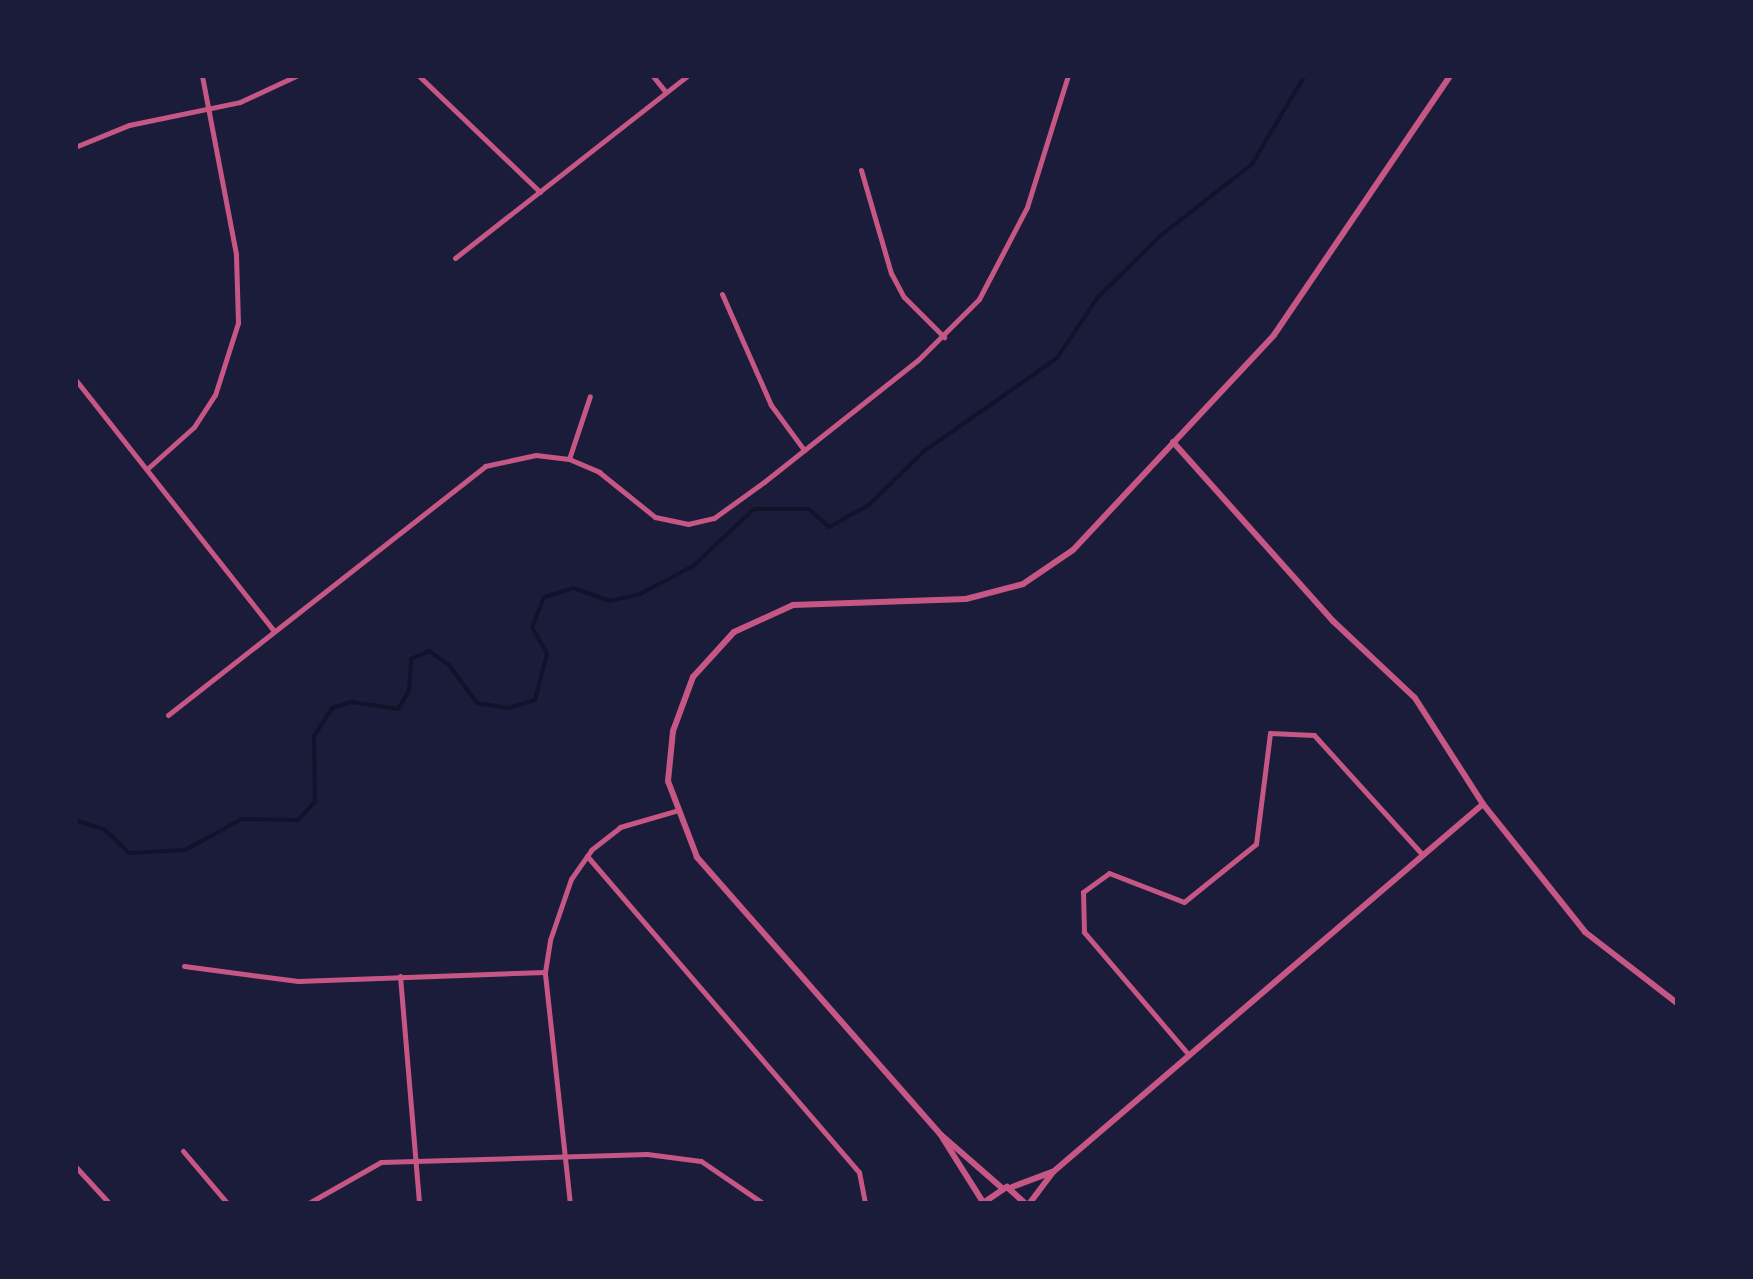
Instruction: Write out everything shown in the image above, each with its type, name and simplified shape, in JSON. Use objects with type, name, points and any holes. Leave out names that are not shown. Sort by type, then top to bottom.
[{"type":"street","points":[[147,468],[194,427],[215,395],[238,323],[236,254],[202,75]]},
{"type":"street","points":[[75,147],[130,125],[263,94],[298,75]]},
{"type":"street","points":[[418,75],[540,192]]},
{"type":"street","points":[[652,75],[666,92]]},
{"type":"street","points":[[455,258],[688,75]]},
{"type":"street","points":[[168,715],[484,466],[536,455],[570,459],[599,472],[655,517],[688,524],[714,518],[944,338],[1000,264],[1036,180],[1068,75]]},
{"type":"street","points":[[1053,1172],[1004,1188],[983,1203],[941,1136],[697,857],[675,811],[668,780],[674,731],[693,678],[734,632],[793,604],[966,599],[1023,584],[1074,550],[1274,335],[1451,75]]},
{"type":"street","points":[[862,170],[892,273],[904,297],[944,338]]},
{"type":"street","points":[[722,294],[771,405],[804,450]]},
{"type":"street","points":[[75,379],[274,630]]},
{"type":"street","points":[[570,459],[590,396]]},
{"type":"street","points":[[1173,442],[1334,621],[1415,698],[1483,804],[1585,932],[1678,1004]]},
{"type":"street","points":[[1189,1055],[1084,932],[1083,892],[1109,874],[1184,902],[1256,844],[1270,734],[1314,736],[1422,854]]},
{"type":"street","points":[[941,1136],[1027,1204],[1053,1172],[1483,804]]},
{"type":"street","points":[[570,1204],[545,972],[561,908],[587,856],[620,826],[675,811]]},
{"type":"street","points":[[587,856],[859,1172],[865,1204]]},
{"type":"street","points":[[184,966],[298,981],[545,972]]},
{"type":"street","points":[[400,976],[419,1204]]},
{"type":"street","points":[[183,1152],[228,1204]]},
{"type":"street","points":[[307,1204],[356,1171],[415,1160],[647,1154],[701,1161],[764,1204]]},
{"type":"street","points":[[75,1166],[110,1204]]},
{"type":"waterway","points":[[75,820],[105,830],[129,853],[185,850],[242,819],[298,820],[315,802],[314,736],[332,708],[351,702],[398,709],[409,691],[411,659],[429,651],[449,665],[477,703],[509,708],[535,700],[547,654],[532,627],[544,597],[574,588],[610,601],[640,594],[693,566],[754,509],[809,509],[829,527],[869,505],[923,452],[1057,358],[1098,297],[1160,236],[1252,164],[1305,75]]}]
